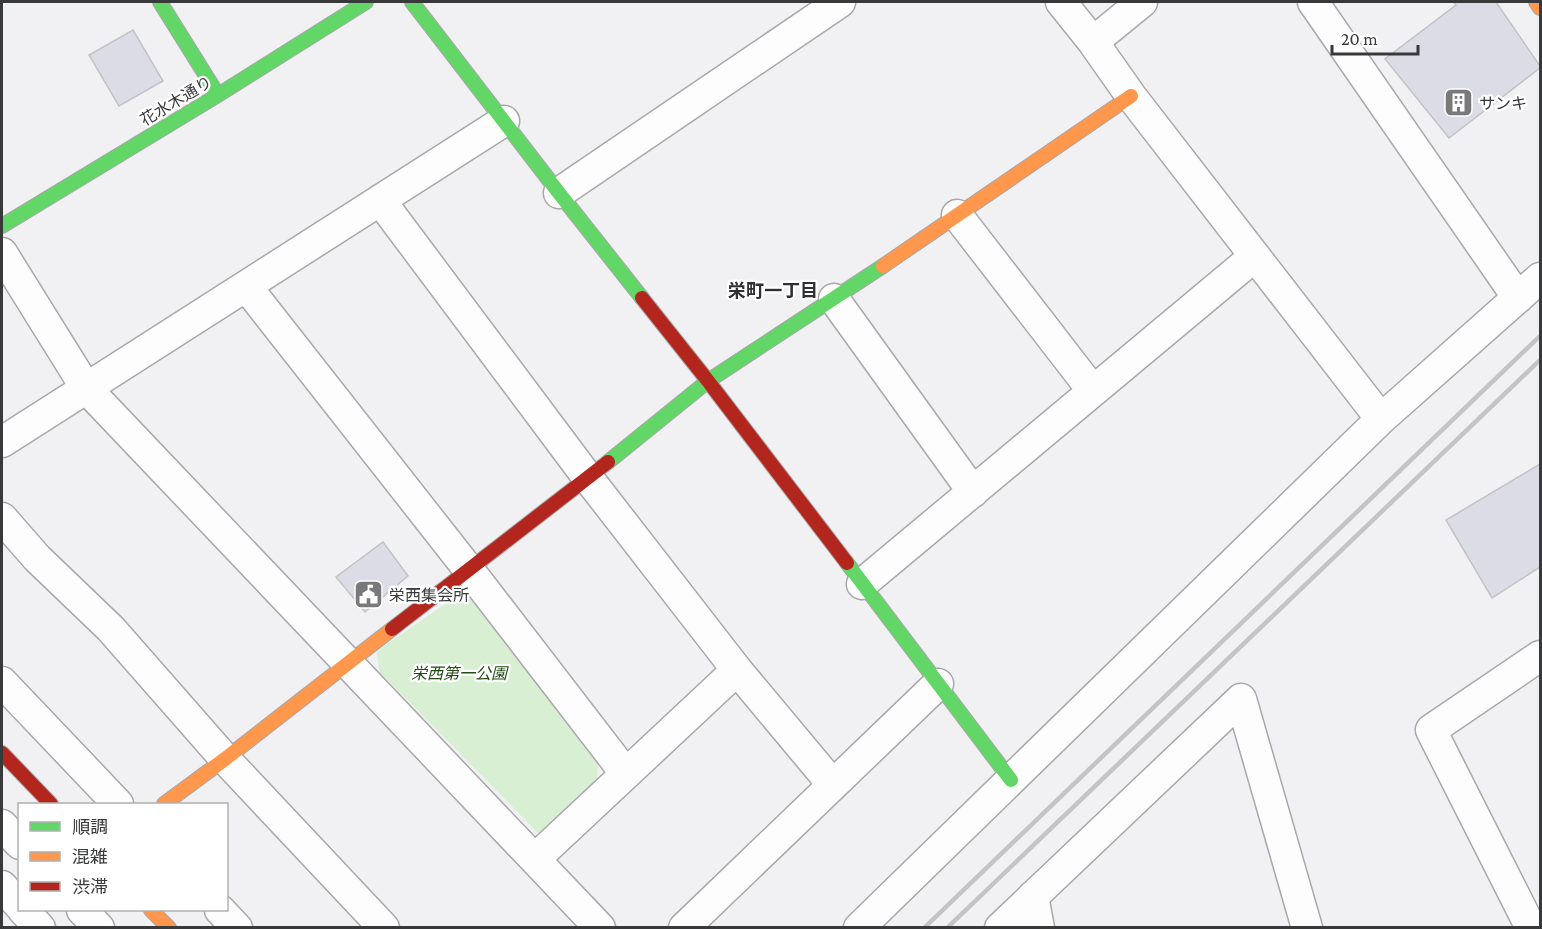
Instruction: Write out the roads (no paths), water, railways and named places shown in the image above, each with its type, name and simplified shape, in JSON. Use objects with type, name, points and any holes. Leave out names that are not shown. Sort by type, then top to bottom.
[{"type":"main road","points":[[160,2],[218,95]]},
{"type":"main road","name":"花水木通り","points":[[2,226],[366,2]]},
{"type":"main road","points":[[412,2],[708,381],[1011,780]]},
{"type":"main road","points":[[1536,2],[1540,8]]},
{"type":"main road","points":[[165,803],[588,478],[708,381],[834,299],[1131,96]]},
{"type":"main road","points":[[2,753],[50,803]]},
{"type":"main road","points":[[154,911],[169,927]]},
{"type":"street","points":[[559,193],[840,2]]},
{"type":"street","points":[[1061,2],[1381,419]]},
{"type":"street","points":[[1093,42],[1142,2]]},
{"type":"street","points":[[1313,2],[1518,298]]},
{"type":"street","points":[[2,442],[504,121]]},
{"type":"street","points":[[380,200],[588,478],[737,670],[832,785]]},
{"type":"street","points":[[957,215],[1093,391]]},
{"type":"street","points":[[2,253],[86,388],[600,927]]},
{"type":"street","points":[[862,584],[1255,256]]},
{"type":"street","points":[[859,927],[1381,419],[1540,278]]},
{"type":"street","points":[[246,286],[626,774]]},
{"type":"street","points":[[834,299],[973,492]]},
{"type":"street","points":[[2,518],[37,558],[111,629],[225,759],[384,927]]},
{"type":"street","points":[[1531,927],[1431,730],[1540,656]]},
{"type":"street","points":[[535,860],[737,670]]},
{"type":"street","points":[[2,682],[117,803]]},
{"type":"street","points":[[684,927],[938,684]]},
{"type":"street","points":[[1000,927],[1240,699],[1307,927]]},
{"type":"street","points":[[2,825],[18,842]]},
{"type":"street","points":[[2,886],[18,904]]},
{"type":"street","points":[[1033,896],[1040,927]]},
{"type":"street","points":[[84,911],[99,927]]},
{"type":"street","points":[[222,911],[237,927]]},
{"type":"railway","points":[[924,928],[1540,336]]},
{"type":"railway","points":[[947,928],[1540,360]]},
{"type":"place","name":"サンキ","points":[[1458,103]]},
{"type":"place","name":"栄西集会所","points":[[368,595]]},
{"type":"district","name":"栄町一丁目","points":[[773,291]]},
{"type":"park label","name":"栄西第一公園","points":[[459,673]]}]
